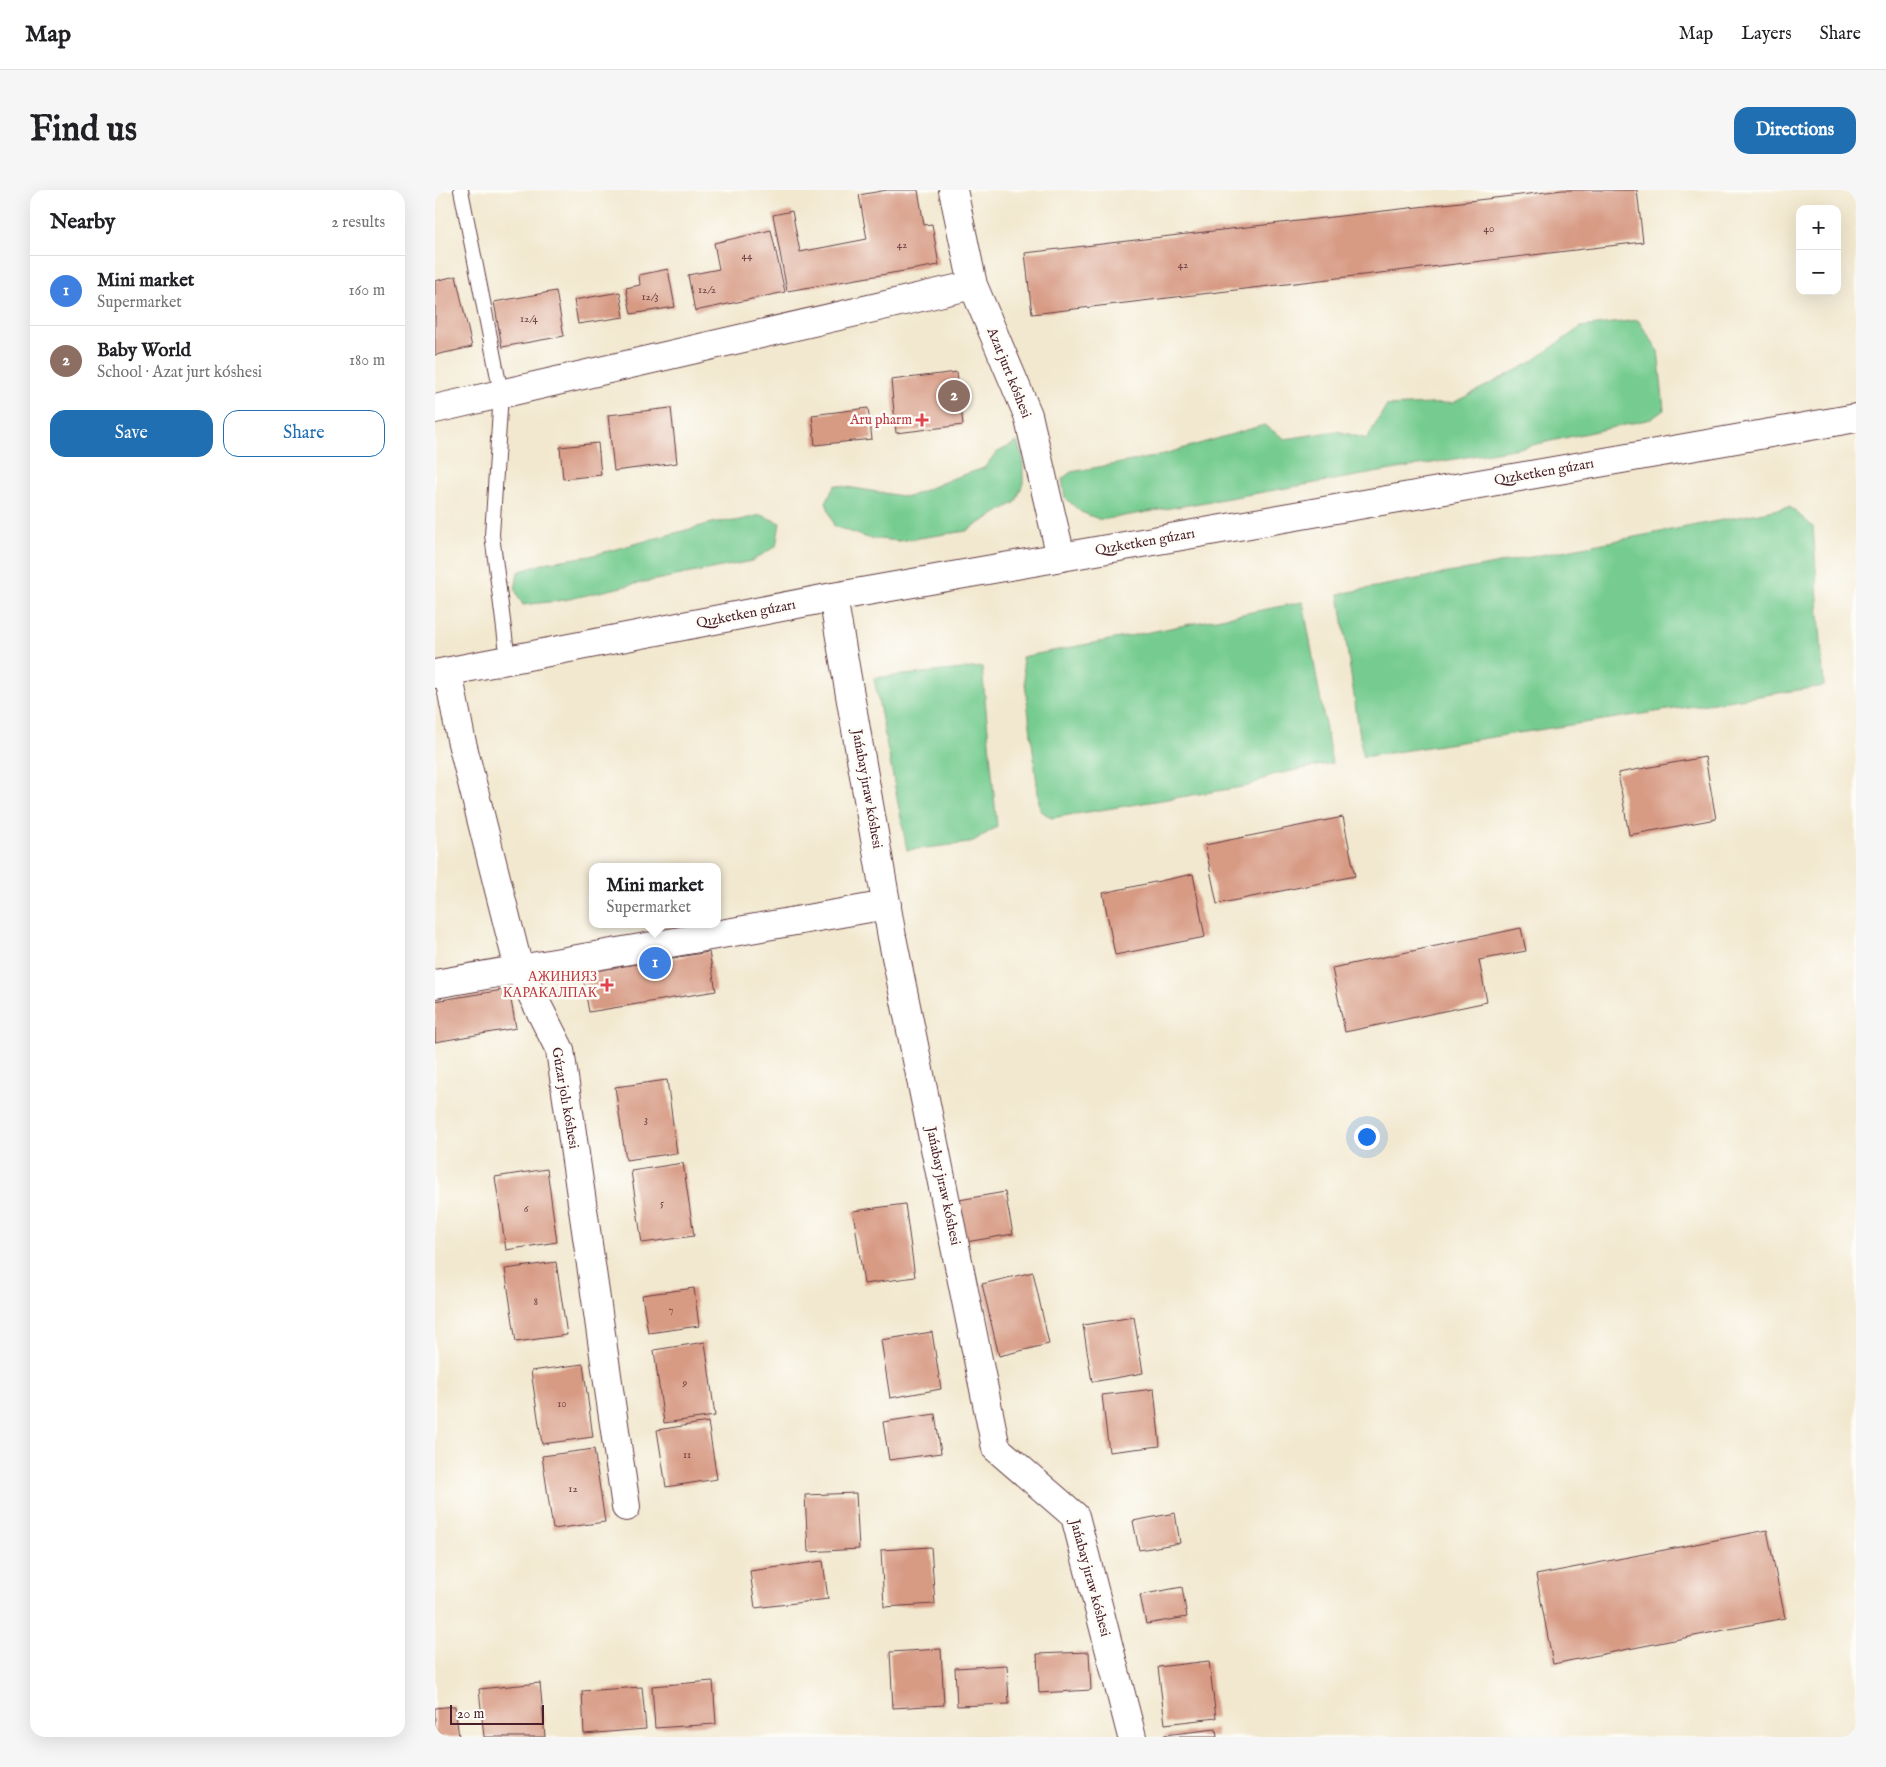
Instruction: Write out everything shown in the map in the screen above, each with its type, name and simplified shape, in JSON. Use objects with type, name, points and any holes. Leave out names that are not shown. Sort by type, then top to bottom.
[{"type":"street","name":"Azat jurt kóshesi","points":[[953,190],[973,285],[1028,415],[1061,557]]},
{"type":"street","points":[[435,408],[973,285]]},
{"type":"street","name":"Qızketken gúzarı","points":[[441,673],[833,597],[1856,418]]},
{"type":"street","name":"Jańabay jıraw kóshesi","points":[[833,597],[887,905],[997,1448],[1075,1516],[1132,1737]]},
{"type":"street","name":"Gúzar jolı kóshesi","points":[[441,673],[461,739],[519,969],[559,1050],[626,1507]]},
{"type":"street","points":[[435,984],[887,905]]},
{"type":"lane","points":[[461,190],[501,393],[493,535],[508,660]]},
{"type":"green space","points":[[1638,320],[1658,350],[1664,410],[1651,419],[1519,448],[1101,520],[1081,512],[1065,498],[1062,479],[1071,472],[1154,457],[1264,425],[1285,439],[1337,431],[1367,439],[1386,406],[1453,403],[1530,363],[1581,327]]},
{"type":"green space","points":[[1017,442],[1023,458],[1023,483],[1016,502],[966,531],[899,541],[868,538],[834,526],[826,502],[835,485],[908,497],[984,468],[996,453]]},
{"type":"green space","points":[[1790,507],[1813,527],[1824,686],[1363,757],[1339,594]]},
{"type":"green space","points":[[761,515],[780,523],[776,546],[752,561],[565,600],[523,605],[515,590],[518,572],[549,562],[590,556],[716,522],[735,521]]},
{"type":"green space","points":[[1303,602],[1332,763],[1272,775],[1248,786],[1051,818],[1040,810],[1022,657]]},
{"type":"green space","points":[[982,667],[997,827],[970,843],[907,850],[874,678]]},
{"type":"building","points":[[887,190],[918,190],[924,225],[932,224],[939,265],[787,291],[773,215],[792,211],[800,252],[867,239],[859,195]]},
{"type":"building","points":[[1563,190],[1637,190],[1643,242],[1032,314],[1025,253]]},
{"type":"building","points":[[771,230],[785,292],[695,311],[688,275],[719,269],[714,243]]},
{"type":"building","points":[[668,269],[675,307],[631,314],[626,288],[640,285],[639,275]]},
{"type":"building","points":[[456,276],[472,347],[435,355],[435,281]]},
{"type":"building","points":[[556,291],[564,336],[502,347],[494,302]]},
{"type":"building","points":[[620,292],[624,317],[578,324],[574,300]]},
{"type":"building","points":[[957,372],[963,425],[896,433],[891,380]]},
{"type":"building","points":[[671,408],[677,463],[614,471],[608,415]]},
{"type":"building","points":[[868,408],[872,439],[815,445],[812,415]]},
{"type":"building","points":[[598,443],[601,475],[563,479],[560,447]]},
{"type":"building","points":[[1705,757],[1716,819],[1629,835],[1618,773]]},
{"type":"building","points":[[1343,817],[1355,876],[1217,904],[1205,845]]},
{"type":"building","points":[[1193,874],[1205,937],[1115,955],[1103,893]]},
{"type":"building","points":[[1521,928],[1526,951],[1479,960],[1487,1002],[1345,1032],[1332,968]]},
{"type":"building","points":[[709,952],[716,991],[589,1012],[582,973]]},
{"type":"building","points":[[509,989],[516,1028],[435,1042],[435,1001]]},
{"type":"building","points":[[667,1080],[677,1153],[626,1160],[615,1087]]},
{"type":"building","points":[[683,1163],[694,1236],[642,1243],[631,1171]]},
{"type":"building","points":[[547,1169],[557,1242],[506,1250],[495,1177]]},
{"type":"building","points":[[1005,1192],[1013,1234],[966,1242],[959,1200]]},
{"type":"building","points":[[905,1204],[915,1277],[864,1284],[853,1211]]},
{"type":"building","points":[[556,1262],[567,1335],[516,1342],[505,1269]]},
{"type":"building","points":[[1033,1272],[1049,1344],[999,1356],[982,1284]]},
{"type":"building","points":[[694,1288],[699,1326],[648,1333],[642,1295]]},
{"type":"building","points":[[1134,1317],[1143,1373],[1092,1382],[1083,1325]]},
{"type":"building","points":[[932,1332],[941,1389],[890,1398],[881,1340]]},
{"type":"building","points":[[705,1342],[715,1416],[664,1423],[654,1350]]},
{"type":"building","points":[[583,1364],[593,1437],[542,1444],[531,1371]]},
{"type":"building","points":[[1154,1389],[1160,1446],[1109,1452],[1102,1395]]},
{"type":"building","points":[[935,1414],[941,1453],[889,1460],[883,1422]]},
{"type":"building","points":[[708,1422],[717,1479],[666,1487],[657,1430]]},
{"type":"building","points":[[594,1449],[605,1522],[553,1529],[542,1456]]},
{"type":"building","points":[[856,1493],[859,1549],[808,1552],[805,1495]]},
{"type":"building","points":[[1175,1513],[1180,1543],[1139,1550],[1133,1521]]},
{"type":"building","points":[[1767,1530],[1785,1618],[1553,1664],[1536,1575]]},
{"type":"building","points":[[931,1547],[935,1604],[884,1607],[881,1550]]},
{"type":"building","points":[[823,1561],[828,1599],[755,1608],[750,1571]]},
{"type":"building","points":[[1182,1587],[1187,1617],[1146,1624],[1140,1595]]},
{"type":"building","points":[[941,1649],[944,1705],[893,1708],[890,1652]]},
{"type":"building","points":[[1089,1652],[1091,1690],[1039,1693],[1037,1654]]},
{"type":"building","points":[[1209,1661],[1216,1718],[1165,1724],[1158,1667]]},
{"type":"building","points":[[1007,1665],[1009,1704],[957,1706],[955,1668]]},
{"type":"building","points":[[713,1681],[716,1724],[655,1728],[652,1686]]},
{"type":"building","points":[[540,1683],[545,1737],[484,1737],[479,1689]]},
{"type":"building","points":[[642,1687],[646,1729],[584,1734],[582,1691]]},
{"type":"building","points":[[455,1706],[459,1737],[435,1737],[435,1708]]},
{"type":"building","points":[[1216,1729],[1217,1737],[1165,1737],[1164,1735]]},
{"type":"place","name":"Baby World","points":[[954,396]]},
{"type":"place","name":"Aru pharm","points":[[922,420]]},
{"type":"place","name":"Mini market","points":[[655,963]]},
{"type":"place","name":"АЖИНИЯЗ КАРАКАЛПАК","points":[[607,985]]}]
